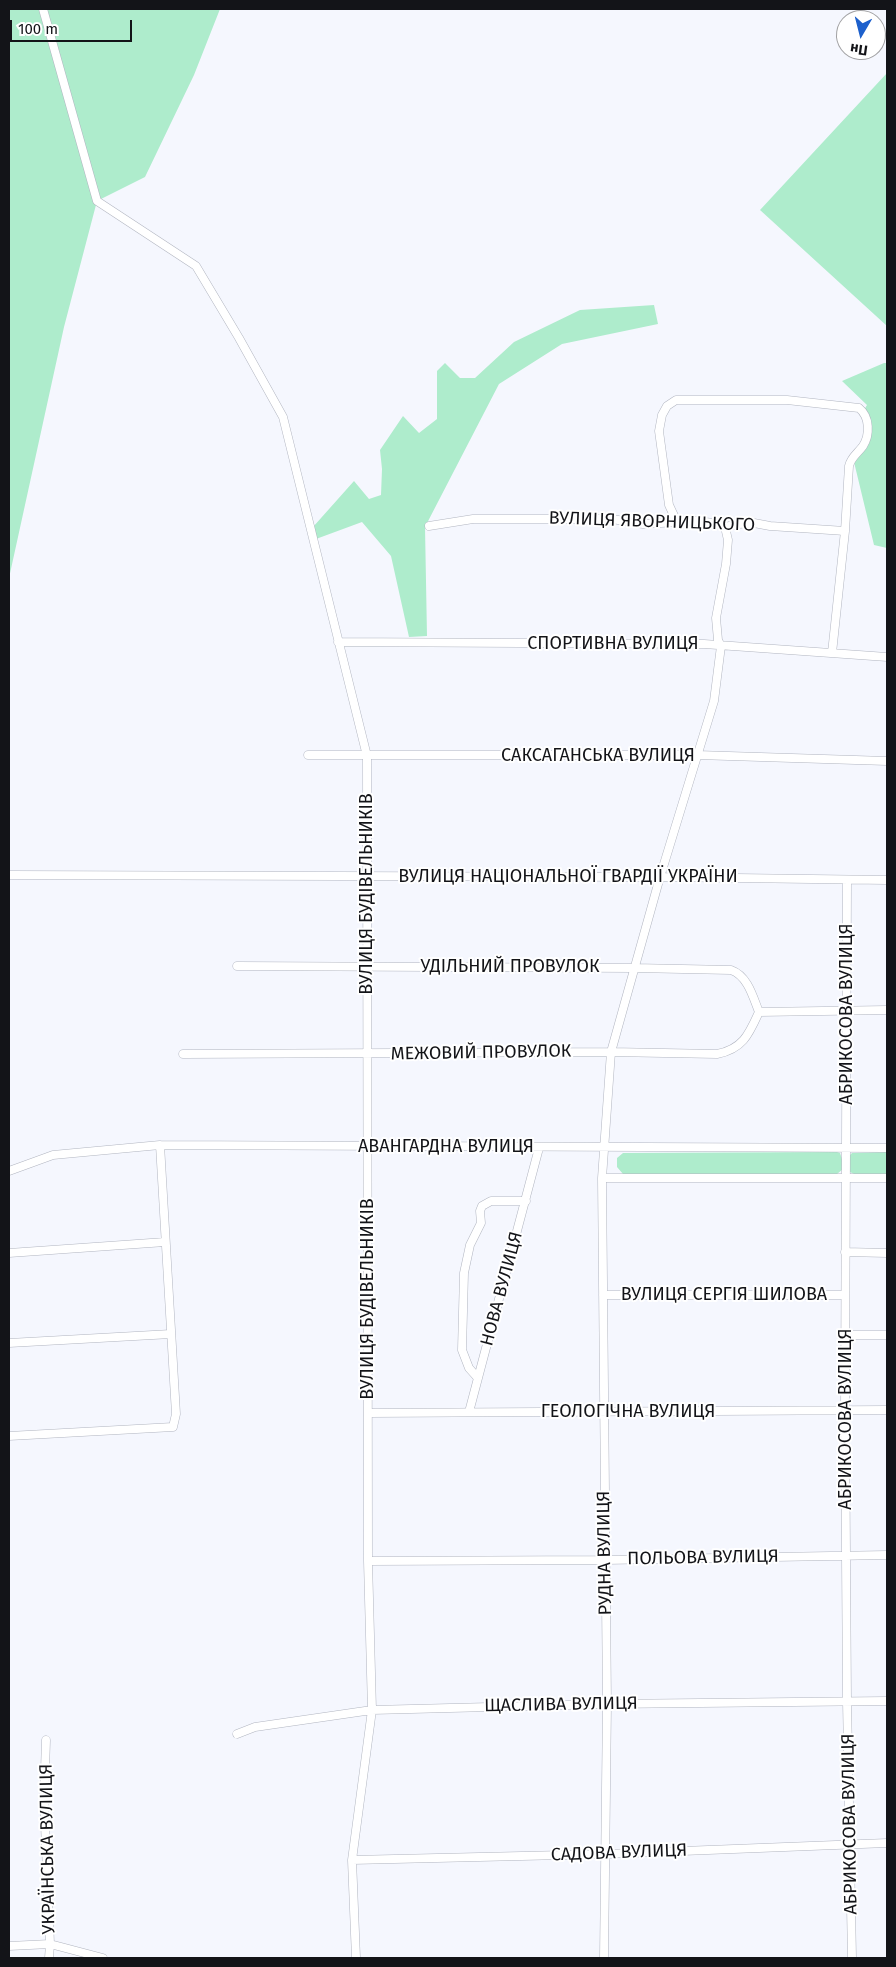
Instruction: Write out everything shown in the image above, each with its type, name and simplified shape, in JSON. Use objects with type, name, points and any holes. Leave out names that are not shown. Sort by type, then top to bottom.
[{"type":"street","name":"ВУЛИЦЯ БУДІВЕЛЬНИКІВ","points":[[43,9],[97,201],[196,266],[283,417],[366,756],[368,876],[368,1561],[372,1710],[352,1860],[356,1958]]},
{"type":"street","points":[[677,522],[669,505],[659,431],[662,415],[667,406],[676,400],[787,400],[859,408],[866,416],[868,422],[866,440],[862,448],[853,456],[849,466],[845,531],[832,653]]},
{"type":"street","name":"ВУЛИЦЯ ЯВОРНИЦЬКОГО","points":[[429,526],[472,519],[612,519],[643,524],[677,522],[714,523],[725,527],[754,523],[770,526],[845,531]]},
{"type":"street","name":"РУДНА ВУЛИЦЯ","points":[[604,1958],[607,1704],[602,1178],[610,1052],[660,877],[697,755],[701,750],[714,701],[721,646],[718,640],[716,618],[726,564],[728,540],[725,527]]},
{"type":"street","name":"СПОРТИВНА ВУЛИЦЯ","points":[[338,642],[694,644],[887,657]]},
{"type":"street","name":"САКСАГАНСЬКА ВУЛИЦЯ","points":[[308,755],[697,755],[887,761]]},
{"type":"street","name":"ВУЛИЦЯ НАЦІОНАЛЬНОЇ ГВАРДІЇ УКРАЇНИ","points":[[9,875],[660,877],[887,880]]},
{"type":"street","name":"АБРИКОСОВА ВУЛИЦЯ","points":[[847,880],[844,1252],[847,1701],[852,1958]]},
{"type":"street","name":"УДІЛЬНИЙ ПРОВУЛОК","points":[[237,966],[731,970],[737,972],[745,980],[759,1012]]},
{"type":"street","points":[[759,1012],[887,1010]]},
{"type":"street","name":"МЕЖОВИЙ ПРОВУЛОК","points":[[183,1054],[610,1052],[717,1054],[730,1051],[743,1042],[759,1012]]},
{"type":"street","points":[[9,1436],[173,1427],[176,1414],[160,1146]]},
{"type":"street","name":"АВАНГАРДНА ВУЛИЦЯ","points":[[9,1171],[53,1155],[160,1146],[887,1148]]},
{"type":"street","name":"НОВА ВУЛИЦЯ","points":[[469,1412],[539,1148]]},
{"type":"street","points":[[602,1178],[887,1178]]},
{"type":"street","name":"НОВА ВУЛИЦЯ","points":[[477,1377],[469,1368],[462,1350],[464,1273],[470,1245],[481,1223],[480,1211],[482,1206],[491,1201],[526,1201]]},
{"type":"street","points":[[9,1253],[165,1242]]},
{"type":"street","points":[[844,1252],[887,1253]]},
{"type":"street","name":"ВУЛИЦЯ СЕРГІЯ ШИЛОВА","points":[[603,1295],[845,1295]]},
{"type":"street","points":[[9,1343],[171,1334]]},
{"type":"street","points":[[845,1335],[887,1335]]},
{"type":"street","name":"ГЕОЛОГІЧНА ВУЛИЦЯ","points":[[369,1413],[887,1410]]},
{"type":"street","name":"ПОЛЬОВА ВУЛИЦЯ","points":[[368,1561],[605,1560],[887,1554]]},
{"type":"street","name":"ЩАСЛИВА ВУЛИЦЯ","points":[[237,1734],[255,1727],[372,1710],[607,1704],[887,1701]]},
{"type":"street","name":"УКРАЇНСЬКА ВУЛИЦЯ","points":[[46,1740],[44,1800],[49,1958]]},
{"type":"street","name":"САДОВА ВУЛИЦЯ","points":[[352,1860],[606,1854],[887,1843]]},
{"type":"street","points":[[9,1946],[50,1944],[103,1958]]},
{"type":"green space","points":[[9,9],[220,9],[194,75],[145,177],[97,201],[64,327],[9,578]]},
{"type":"green space","points":[[887,73],[887,326],[760,210]]},
{"type":"green space","points":[[654,305],[658,324],[562,344],[499,384],[425,527],[427,636],[409,637],[391,556],[362,522],[316,539],[313,527],[354,481],[369,499],[381,495],[382,469],[380,450],[403,416],[419,433],[437,419],[437,371],[445,363],[460,378],[475,378],[514,342],[580,310]]},
{"type":"green space","points":[[887,363],[887,548],[874,545],[854,462],[864,447],[864,410],[867,405],[842,381]]},
{"type":"green space","points":[[887,1152],[887,1174],[854,1174],[850,1172],[849,1156],[852,1153]]},
{"type":"green space","points":[[623,1153],[840,1153],[843,1169],[837,1174],[623,1174],[617,1167],[617,1158]]}]
